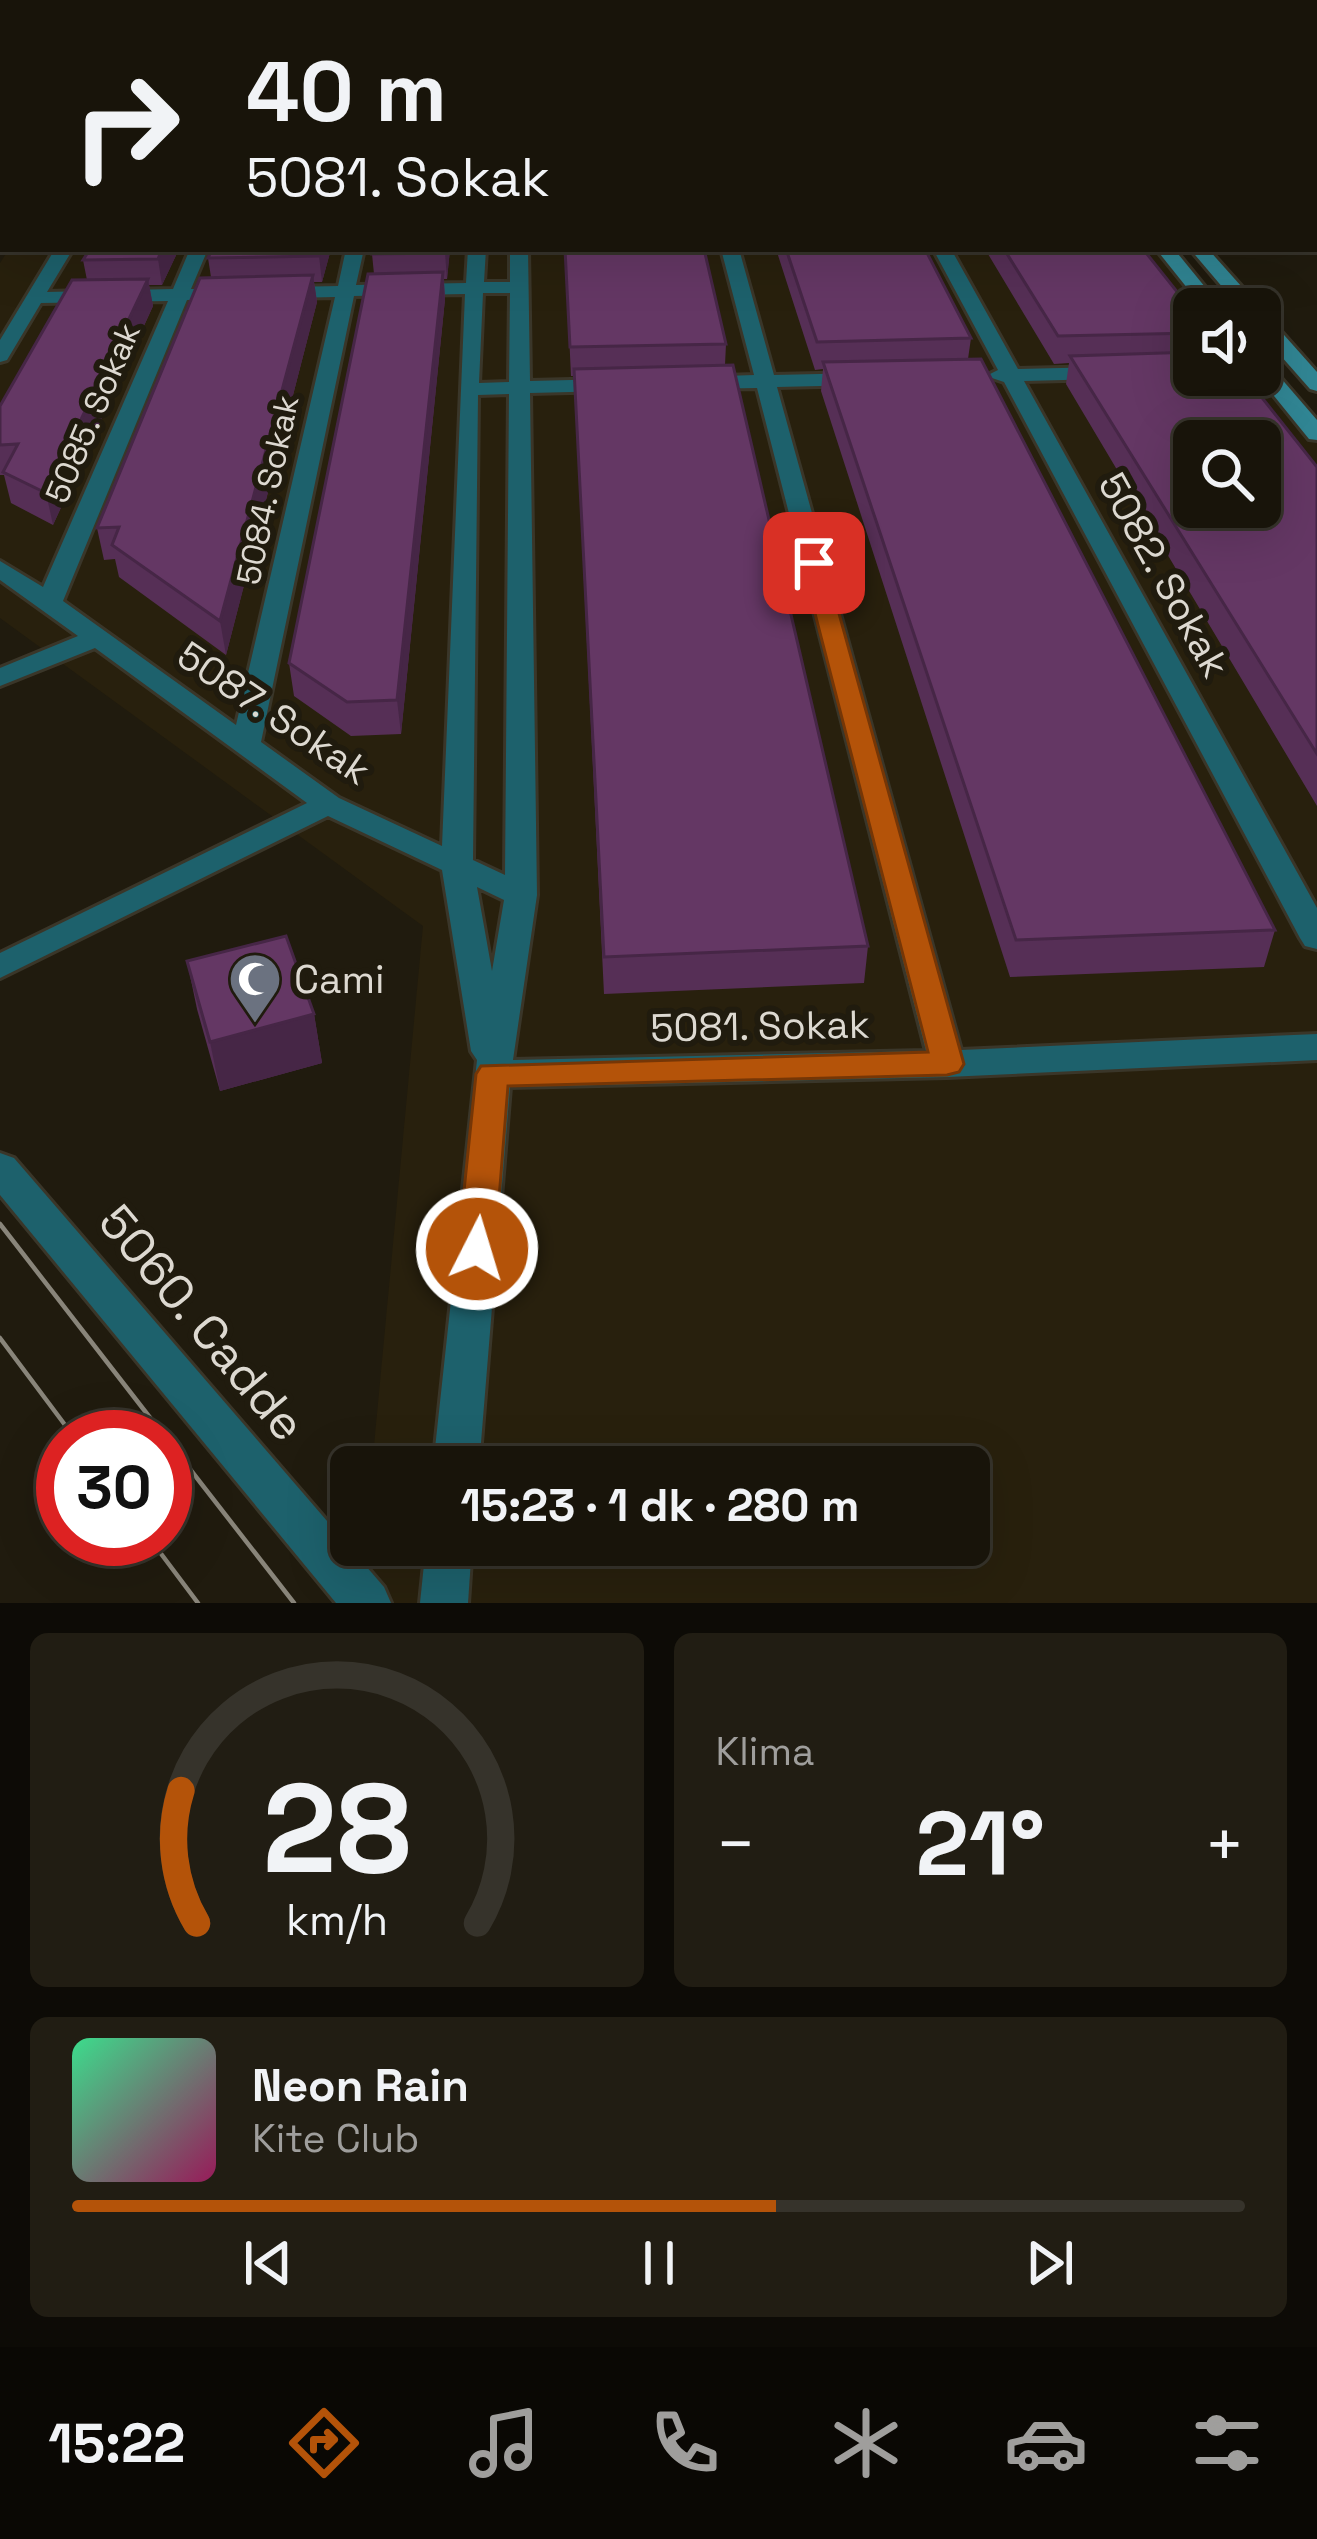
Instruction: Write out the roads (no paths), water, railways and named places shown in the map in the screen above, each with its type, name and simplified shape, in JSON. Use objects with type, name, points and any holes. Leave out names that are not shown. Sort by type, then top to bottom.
[{"type":"street","points":[[1,353],[62,252]]},
{"type":"street","name":"5085. Sokak","points":[[49,603],[198,252]]},
{"type":"street","name":"5084. Sokak","points":[[246,745],[354,252]]},
{"type":"street","points":[[476,252],[468,389],[457,865],[493,1074]]},
{"type":"street","points":[[458,1446],[493,1074],[521,895],[519,252]]},
{"type":"street","points":[[731,252],[947,1064]]},
{"type":"street","name":"5082. Sokak","points":[[944,252],[1317,938]]},
{"type":"street","points":[[1143,252],[1173,289]]},
{"type":"street","points":[[1168,252],[1197,288]]},
{"type":"street","points":[[1202,252],[1233,288]]},
{"type":"street","points":[[35,298],[519,287]]},
{"type":"street","points":[[1281,344],[1317,386]]},
{"type":"street","points":[[967,376],[1126,373]]},
{"type":"street","points":[[675,384],[877,379]]},
{"type":"street","points":[[468,389],[630,385]]},
{"type":"street","points":[[1276,396],[1310,442]]},
{"type":"street","name":"5087. Sokak","points":[[0,568],[328,804],[521,895]]},
{"type":"street","points":[[0,678],[97,638]]},
{"type":"street","points":[[0,967],[328,804]]},
{"type":"street","name":"5081. Sokak","points":[[493,1074],[947,1064],[1317,1047]]},
{"type":"street","name":"5060. Cadde","points":[[0,1168],[367,1603]]},
{"type":"street","points":[[444,1603],[447,1566]]},
{"type":"lane","points":[[788,0],[848,0]]},
{"type":"tram line","points":[[0,1224],[294,1603]]},
{"type":"tram line","points":[[0,1338],[54,1410]]},
{"type":"tram line","points":[[170,1566],[198,1603]]},
{"type":"place","name":"Cami","points":[[255,1025]]}]
